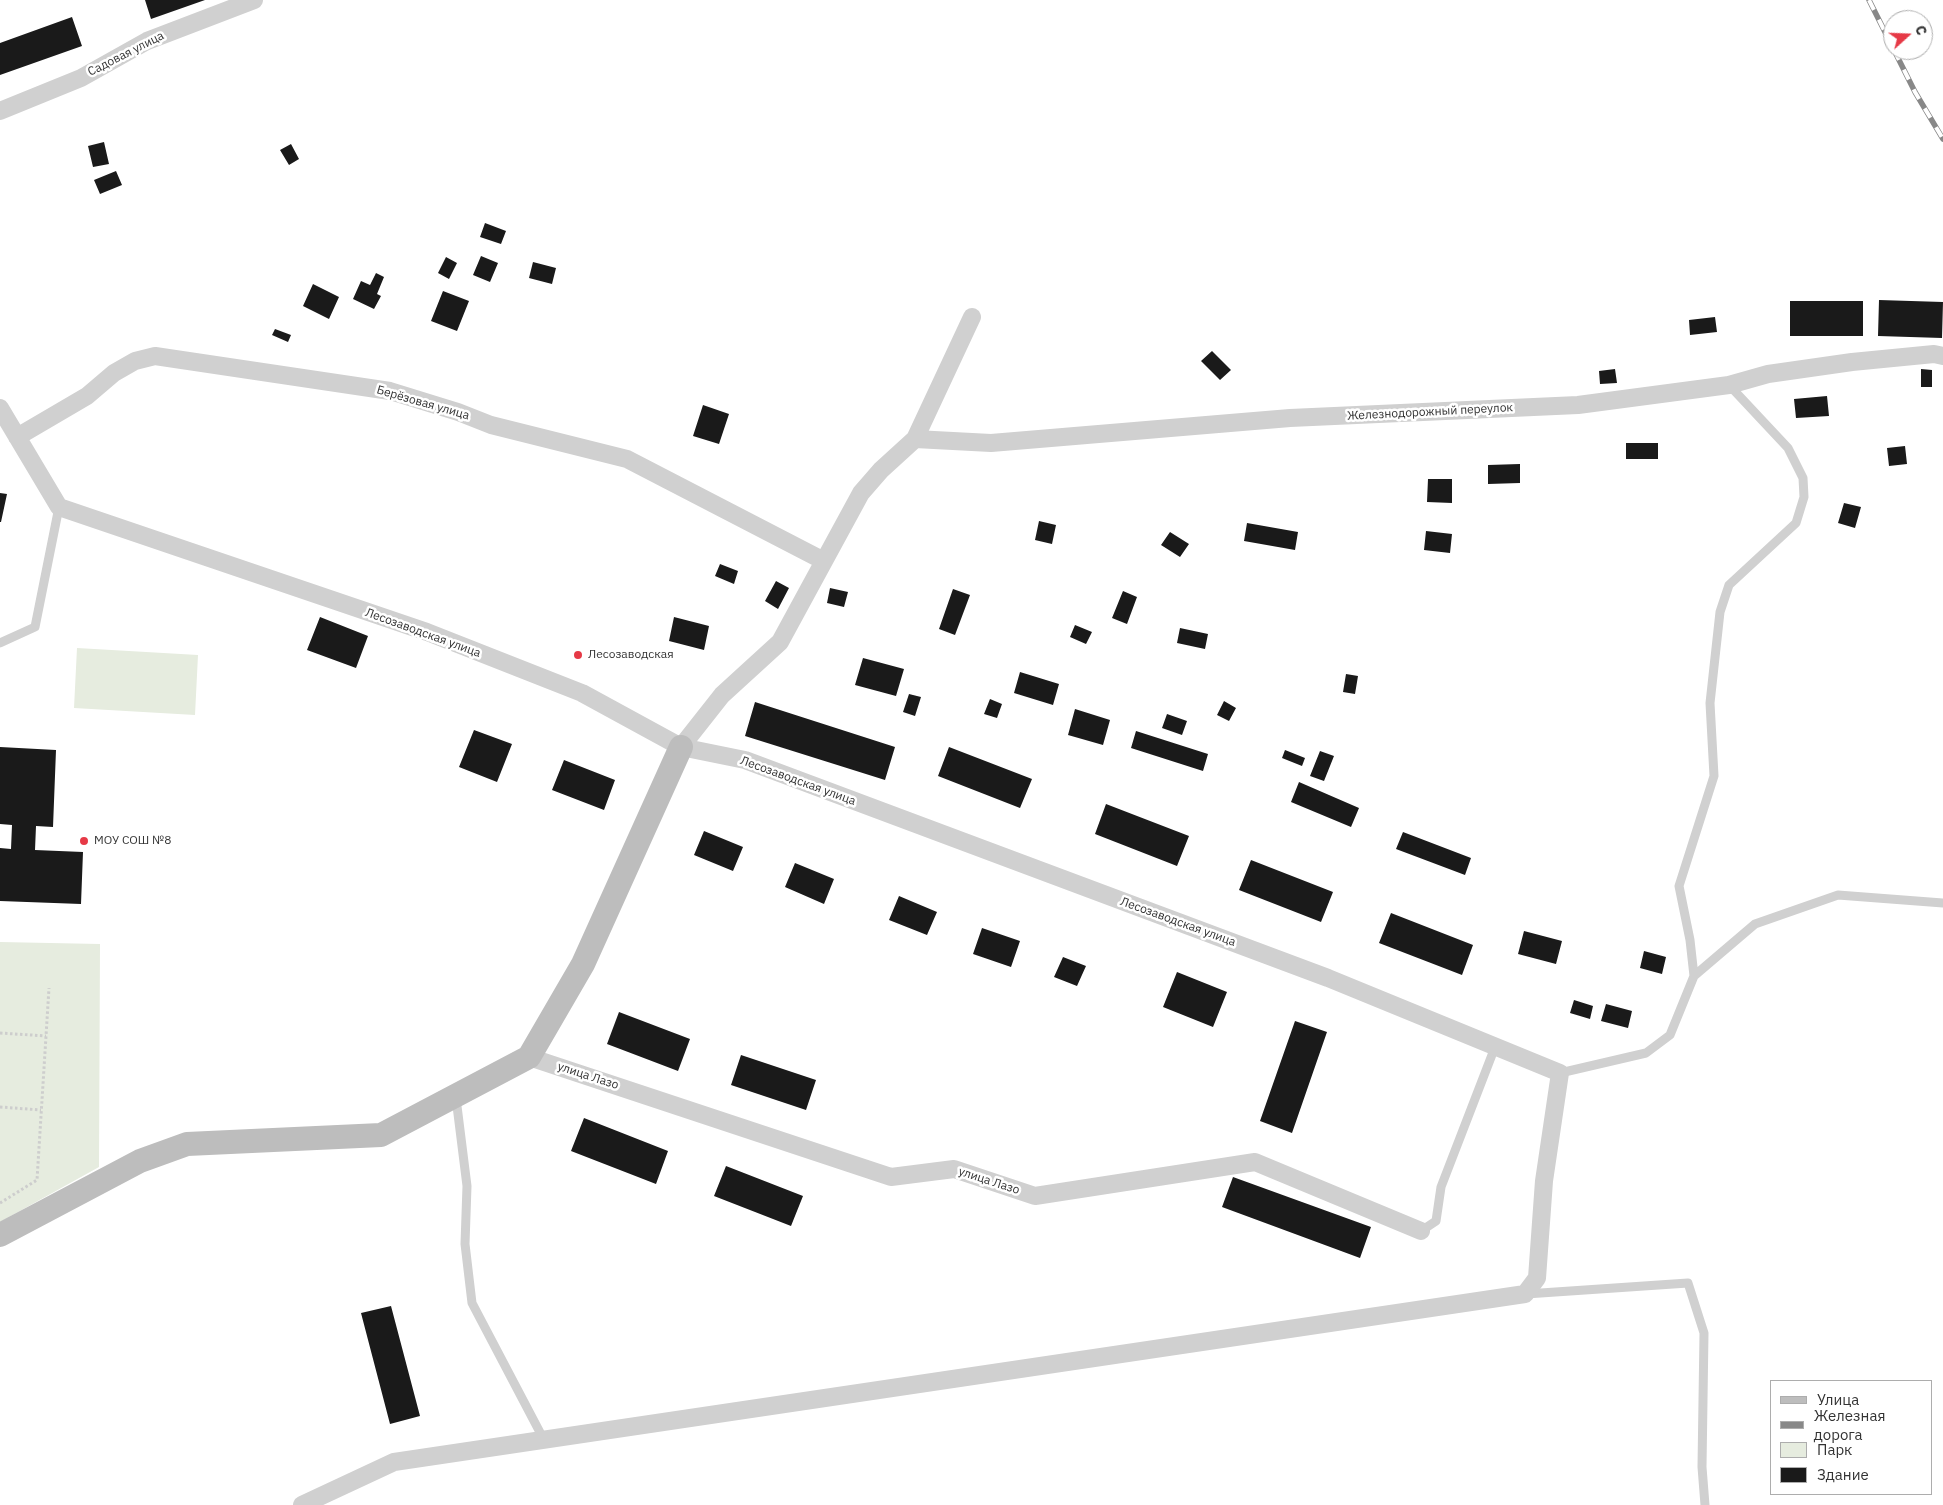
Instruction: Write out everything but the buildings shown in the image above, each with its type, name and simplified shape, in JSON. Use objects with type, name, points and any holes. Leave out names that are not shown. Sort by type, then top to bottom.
[{"type":"street","name":"Садовая улица","points":[[0,111],[81,78],[147,40],[254,0]]},
{"type":"street","points":[[0,1235],[140,1161],[187,1144],[381,1135],[529,1057],[583,964],[681,747],[722,695],[780,642],[861,493],[881,470],[915,439],[972,317]]},
{"type":"street","name":"Железнодорожный переулок","points":[[915,439],[991,443],[1290,418],[1578,405],[1729,385],[1768,374],[1852,362],[1934,354],[1943,356]]},
{"type":"street","name":"Берёзовая улица","points":[[18,438],[87,396],[114,374],[135,361],[154,356],[390,391],[458,412],[491,425],[627,459],[824,561]]},
{"type":"street","points":[[0,408],[59,507]]},
{"type":"street","name":"Лесозаводская улица","points":[[59,507],[427,632],[582,694],[681,747],[745,760],[1328,978],[1560,1073]]},
{"type":"street","name":"улица Лазо","points":[[529,1057],[891,1177],[954,1169],[1036,1196],[1255,1162],[1422,1231]]},
{"type":"street","points":[[302,1505],[394,1462],[1525,1294],[1537,1278],[1544,1181],[1560,1073]]},
{"type":"lane","points":[[1694,976],[1690,940],[1679,886],[1714,776],[1710,703],[1720,612],[1729,586],[1796,522],[1804,497],[1803,478],[1788,448],[1729,385]]},
{"type":"lane","points":[[0,644],[35,627],[59,507]]},
{"type":"lane","points":[[1560,1073],[1646,1053],[1670,1035],[1694,976],[1755,924],[1838,896],[1943,903]]},
{"type":"lane","points":[[1422,1231],[1436,1221],[1441,1187],[1495,1047]]},
{"type":"lane","points":[[456,1096],[467,1186],[465,1244],[472,1303],[544,1440]]},
{"type":"lane","points":[[1525,1294],[1688,1283],[1704,1333],[1702,1467],[1705,1505]]},
{"type":"path","points":[[0,1203],[37,1180],[49,988]]},
{"type":"path","points":[[0,1034],[46,1036]]},
{"type":"path","points":[[0,1107],[41,1110]]},
{"type":"green space","points":[[77,648],[198,655],[195,715],[74,708]]},
{"type":"green space","points":[[0,942],[100,944],[99,1167],[0,1222]]},
{"type":"railway","points":[[1869,0],[1883,28]]},
{"type":"railway","points":[[1899,60],[1915,92],[1943,139]]},
{"type":"place","name":"Лесозаводская","points":[[578,655]]},
{"type":"place","name":"МОУ СОШ №8","points":[[84,841]]}]
